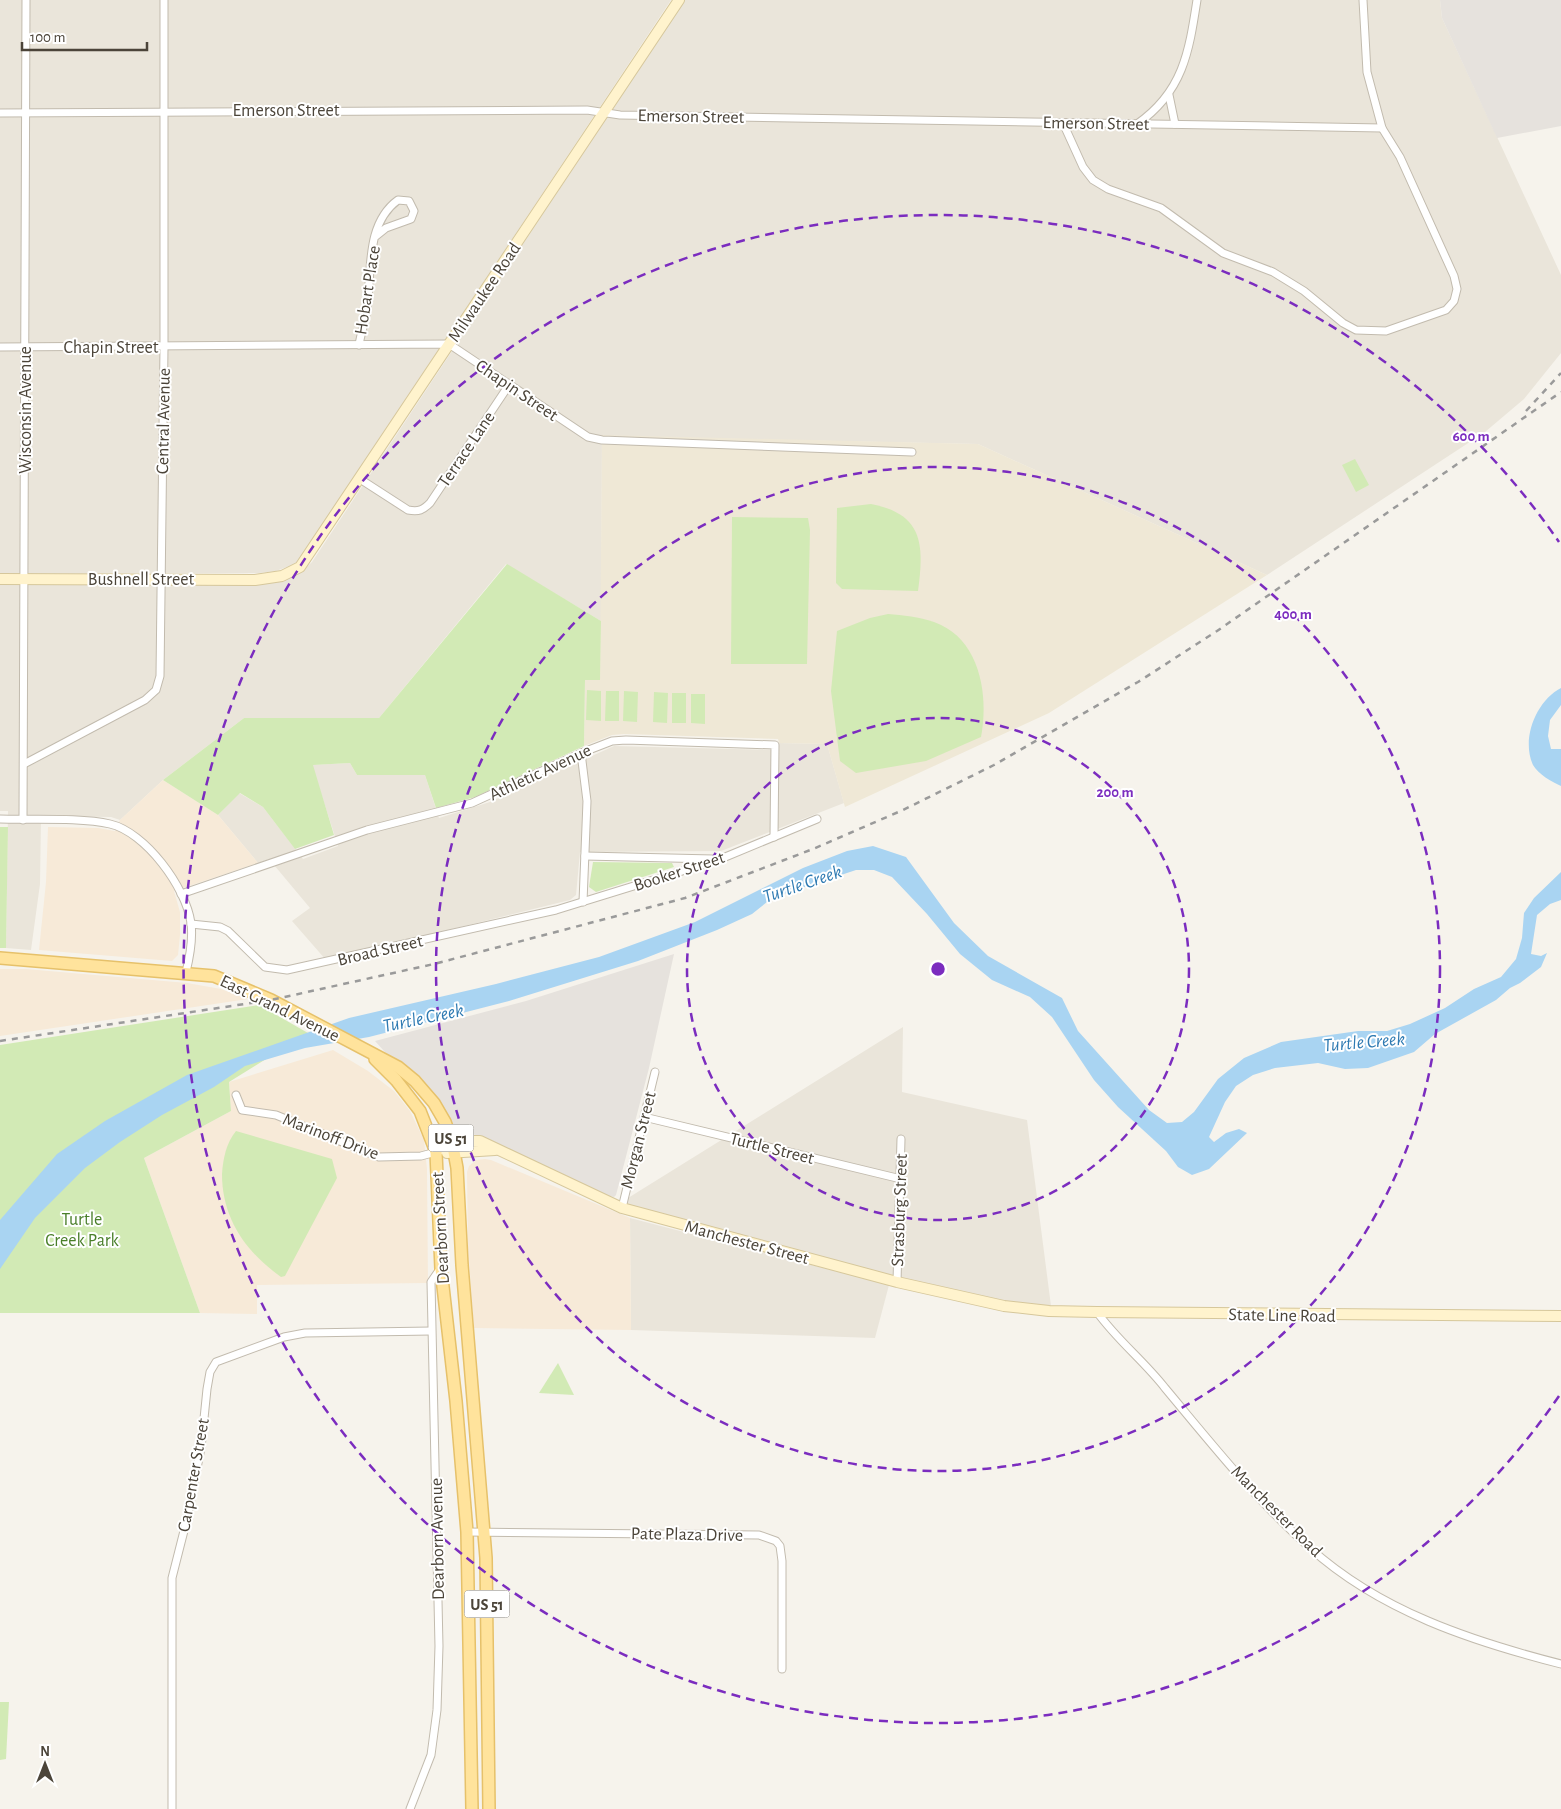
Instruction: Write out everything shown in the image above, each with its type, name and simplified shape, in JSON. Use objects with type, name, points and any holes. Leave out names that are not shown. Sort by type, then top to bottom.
[{"type":"main road","name":"US 51","points":[[0,958],[186,972]]},
{"type":"main road","name":"East Grand Avenue","points":[[186,972],[214,976],[271,1000],[364,1050]]},
{"type":"main road","name":"Dearborn Street","points":[[364,1050],[398,1067],[427,1093],[445,1122],[455,1153],[484,1531]]},
{"type":"main road","name":"Dearborn Street","points":[[364,1050],[396,1080],[420,1111],[436,1152],[441,1269],[456,1401],[467,1532]]},
{"type":"main road","name":"US 51","points":[[484,1531],[489,1809]]},
{"type":"main road","name":"US 51","points":[[467,1532],[472,1809]]},
{"type":"street","name":"Wisconsin Avenue","points":[[23,820],[26,0]]},
{"type":"street","name":"Central Avenue","points":[[24,764],[145,700],[156,690],[160,676],[164,347],[164,0]]},
{"type":"street","name":"Milwaukee Road","points":[[282,576],[300,567],[309,556],[679,0]]},
{"type":"street","points":[[1136,124],[1151,114],[1168,95],[1180,76],[1190,40],[1197,0]]},
{"type":"street","points":[[1063,123],[1083,167],[1100,184],[1124,196],[1161,208],[1223,253],[1273,272],[1304,292],[1343,323],[1356,330],[1386,331],[1446,310],[1454,301],[1457,289],[1454,276],[1400,157],[1382,128],[1367,72],[1363,0]]},
{"type":"street","points":[[1168,95],[1175,124]]},
{"type":"street","name":"Emerson Street","points":[[0,113],[164,110],[587,110],[620,115],[1382,128]]},
{"type":"street","name":"Hobart Place","points":[[359,345],[367,309],[372,244],[388,210],[394,203],[398,200],[409,201],[414,211],[411,219],[386,228],[376,236]]},
{"type":"street","name":"Chapin Street","points":[[0,347],[449,344],[588,437],[602,440],[912,452]]},
{"type":"street","name":"Terrace Lane","points":[[360,479],[408,510],[419,511],[430,502],[509,384]]},
{"type":"street","name":"Bushnell Street","points":[[0,579],[255,580],[282,576]]},
{"type":"street","name":"Athletic Avenue","points":[[181,894],[367,830],[472,803],[581,753],[612,741],[775,745],[774,837]]},
{"type":"street","points":[[581,753],[587,801],[583,902]]},
{"type":"street","points":[[0,819],[102,822],[120,826],[136,837],[170,874],[181,894],[191,924],[190,955],[186,972]]},
{"type":"street","points":[[774,837],[817,819]]},
{"type":"street","name":"Booker Street","points":[[583,902],[718,860],[774,837]]},
{"type":"street","points":[[585,856],[718,860]]},
{"type":"street","name":"Broad Street","points":[[191,924],[220,927],[228,931],[265,968],[280,970],[353,956],[556,910],[583,902]]},
{"type":"street","name":"Morgan Street","points":[[622,1208],[655,1072]]},
{"type":"street","name":"Marinoff Drive","points":[[236,1095],[242,1110],[276,1115],[379,1157],[421,1156],[436,1152]]},
{"type":"street","name":"Turtle Street","points":[[644,1117],[901,1179]]},
{"type":"street","name":"Strasburg Street","points":[[897,1282],[901,1139]]},
{"type":"street","points":[[436,1152],[452,1141]]},
{"type":"street","name":"Manchester Street","points":[[452,1141],[480,1142],[622,1208],[897,1282],[1004,1306]]},
{"type":"street","name":"Manchester Street","points":[[436,1152],[455,1153],[475,1150],[500,1150]]},
{"type":"street","name":"Dearborn Avenue","points":[[410,1809],[431,1755],[437,1710],[439,1627],[431,1282],[441,1269]]},
{"type":"street","name":"State Line Road","points":[[1004,1306],[1049,1311],[1097,1312],[1561,1316]]},
{"type":"street","name":"Manchester Road","points":[[1097,1312],[1112,1332],[1150,1369],[1213,1445],[1260,1497],[1309,1548],[1330,1564],[1384,1600],[1443,1628],[1482,1643],[1561,1664]]},
{"type":"street","name":"Carpenter Street","points":[[172,1809],[172,1578],[187,1519],[201,1448],[210,1372],[216,1362],[284,1337],[305,1334],[374,1331],[431,1332]]},
{"type":"street","name":"Pate Plaza Drive","points":[[467,1532],[759,1535],[769,1538],[780,1546],[782,1561],[782,1669]]},
{"type":"shaded area","points":[[0,0],[671,0],[295,564],[276,571],[259,573],[0,574]]},
{"type":"shaded area","points":[[685,0],[1440,0],[1442,18],[1561,275],[1561,353],[1524,399],[1485,432],[1267,575],[978,444],[602,436],[601,621],[506,564],[379,718],[244,718],[163,780],[120,820],[111,817],[41,816],[40,884],[31,950],[6,948],[8,811],[0,811],[0,585],[266,584],[285,581],[300,573],[312,562]]},
{"type":"shaded area","points":[[1440,0],[1561,0],[1561,126],[1497,138],[1442,18]]},
{"type":"shaded area","points":[[602,435],[978,444],[1267,575],[1049,713],[845,807],[827,744],[779,743],[778,739],[624,734],[612,735],[584,746],[585,680],[600,680]]},
{"type":"shaded area","points":[[779,743],[827,744],[844,803],[721,851],[580,852],[576,895],[570,900],[326,960],[292,921],[310,908],[269,859],[258,863],[218,815],[239,793],[263,807],[303,859],[338,846],[312,765],[350,763],[357,775],[425,775],[439,818],[490,802],[614,746],[778,750]]},
{"type":"shaded area","points":[[163,780],[218,815],[258,863],[174,891],[180,912],[180,935],[178,955],[172,961],[39,950],[46,882],[48,827],[98,828],[115,831],[120,820]]},
{"type":"shaded area","points":[[674,954],[649,1068],[614,1197],[600,1194],[484,1137],[455,1130],[375,1041],[526,1001]]},
{"type":"shaded area","points":[[0,969],[26,969],[187,983],[221,989],[248,999],[0,1036]]},
{"type":"shaded area","points":[[903,1027],[902,1092],[1027,1120],[1051,1306],[1017,1303],[951,1290],[682,1222],[627,1205],[628,1198]]},
{"type":"shaded area","points":[[333,1050],[368,1071],[394,1091],[410,1111],[424,1140],[427,1169],[428,1283],[257,1285],[257,1314],[200,1313],[144,1158],[231,1111],[229,1082]]},
{"type":"shaded area","points":[[485,1159],[630,1218],[631,1330],[474,1328],[468,1248],[467,1172],[469,1166],[476,1160]]},
{"type":"shaded area","points":[[630,1218],[889,1285],[875,1338],[631,1330]]},
{"type":"green space","points":[[1355,459],[1369,485],[1356,492],[1342,465]]},
{"type":"green space","points":[[871,504],[902,515],[917,534],[921,560],[918,591],[842,589],[836,583],[837,508]]},
{"type":"green space","points":[[732,517],[808,518],[810,530],[807,664],[731,664]]},
{"type":"green space","points":[[507,564],[601,621],[600,680],[585,680],[584,746],[475,797],[436,808],[425,775],[357,775],[350,763],[313,765],[334,835],[295,849],[263,807],[240,793],[218,815],[163,780],[244,718],[379,718]]},
{"type":"green space","points":[[888,614],[911,616],[934,622],[950,630],[962,641],[971,654],[982,686],[984,704],[981,737],[926,761],[856,773],[840,761],[831,691],[837,631],[870,618]]},
{"type":"green space","points":[[587,690],[601,691],[601,721],[586,720]]},
{"type":"green space","points":[[606,691],[619,691],[619,721],[605,721]]},
{"type":"green space","points":[[624,691],[638,692],[637,722],[623,721]]},
{"type":"green space","points":[[654,692],[668,693],[667,723],[653,722]]},
{"type":"green space","points":[[672,693],[686,693],[686,723],[672,723]]},
{"type":"green space","points":[[691,694],[705,694],[705,724],[691,723]]},
{"type":"green space","points":[[0,827],[8,827],[6,948],[0,948]]},
{"type":"green space","points":[[593,862],[672,863],[674,867],[596,892],[589,887]]},
{"type":"green space","name":"Turtle Creek Park","points":[[259,1005],[308,1033],[229,1082],[231,1111],[144,1158],[200,1313],[0,1313],[0,1045]]},
{"type":"green space","points":[[236,1131],[332,1159],[337,1178],[285,1276],[281,1277],[257,1257],[238,1233],[226,1206],[223,1190],[223,1163],[227,1146]]},
{"type":"green space","points":[[558,1363],[574,1395],[539,1393]]},
{"type":"green space","points":[[0,1702],[9,1702],[6,1759],[0,1760]]},
{"type":"water","points":[[1561,688],[1561,705],[1550,720],[1548,736],[1551,749],[1561,749],[1561,786],[1538,772],[1533,765],[1529,744],[1533,722],[1538,711],[1552,694]]},
{"type":"water","name":"Turtle Creek","points":[[873,846],[906,857],[954,923],[988,956],[1062,998],[1078,1031],[1149,1110],[1167,1123],[1182,1122],[1194,1112],[1218,1079],[1244,1058],[1281,1042],[1358,1031],[1387,1031],[1410,1024],[1445,1008],[1474,989],[1501,977],[1516,959],[1522,938],[1524,913],[1534,898],[1561,872],[1561,900],[1550,904],[1537,915],[1531,954],[1541,956],[1547,953],[1541,967],[1496,1000],[1435,1034],[1414,1052],[1368,1068],[1345,1069],[1318,1063],[1275,1068],[1253,1075],[1236,1086],[1225,1102],[1209,1137],[1214,1142],[1226,1133],[1239,1129],[1247,1133],[1209,1169],[1192,1175],[1178,1167],[1166,1151],[1118,1107],[1094,1080],[1052,1017],[1030,997],[992,980],[960,954],[927,914],[892,877],[874,870],[856,870],[772,898],[752,914],[638,961],[509,1001],[369,1037],[305,1048],[245,1066],[214,1087],[162,1115],[120,1142],[85,1168],[35,1218],[0,1269],[0,1220],[57,1154],[105,1121],[187,1075],[349,1018],[496,984],[599,957],[695,922],[803,868],[847,851]]},
{"type":"railway","points":[[1526,411],[1561,373]]},
{"type":"railway","points":[[0,1041],[271,1000],[434,964],[685,898],[813,849],[903,810],[994,765],[1138,682],[1217,631],[1561,392]]}]
